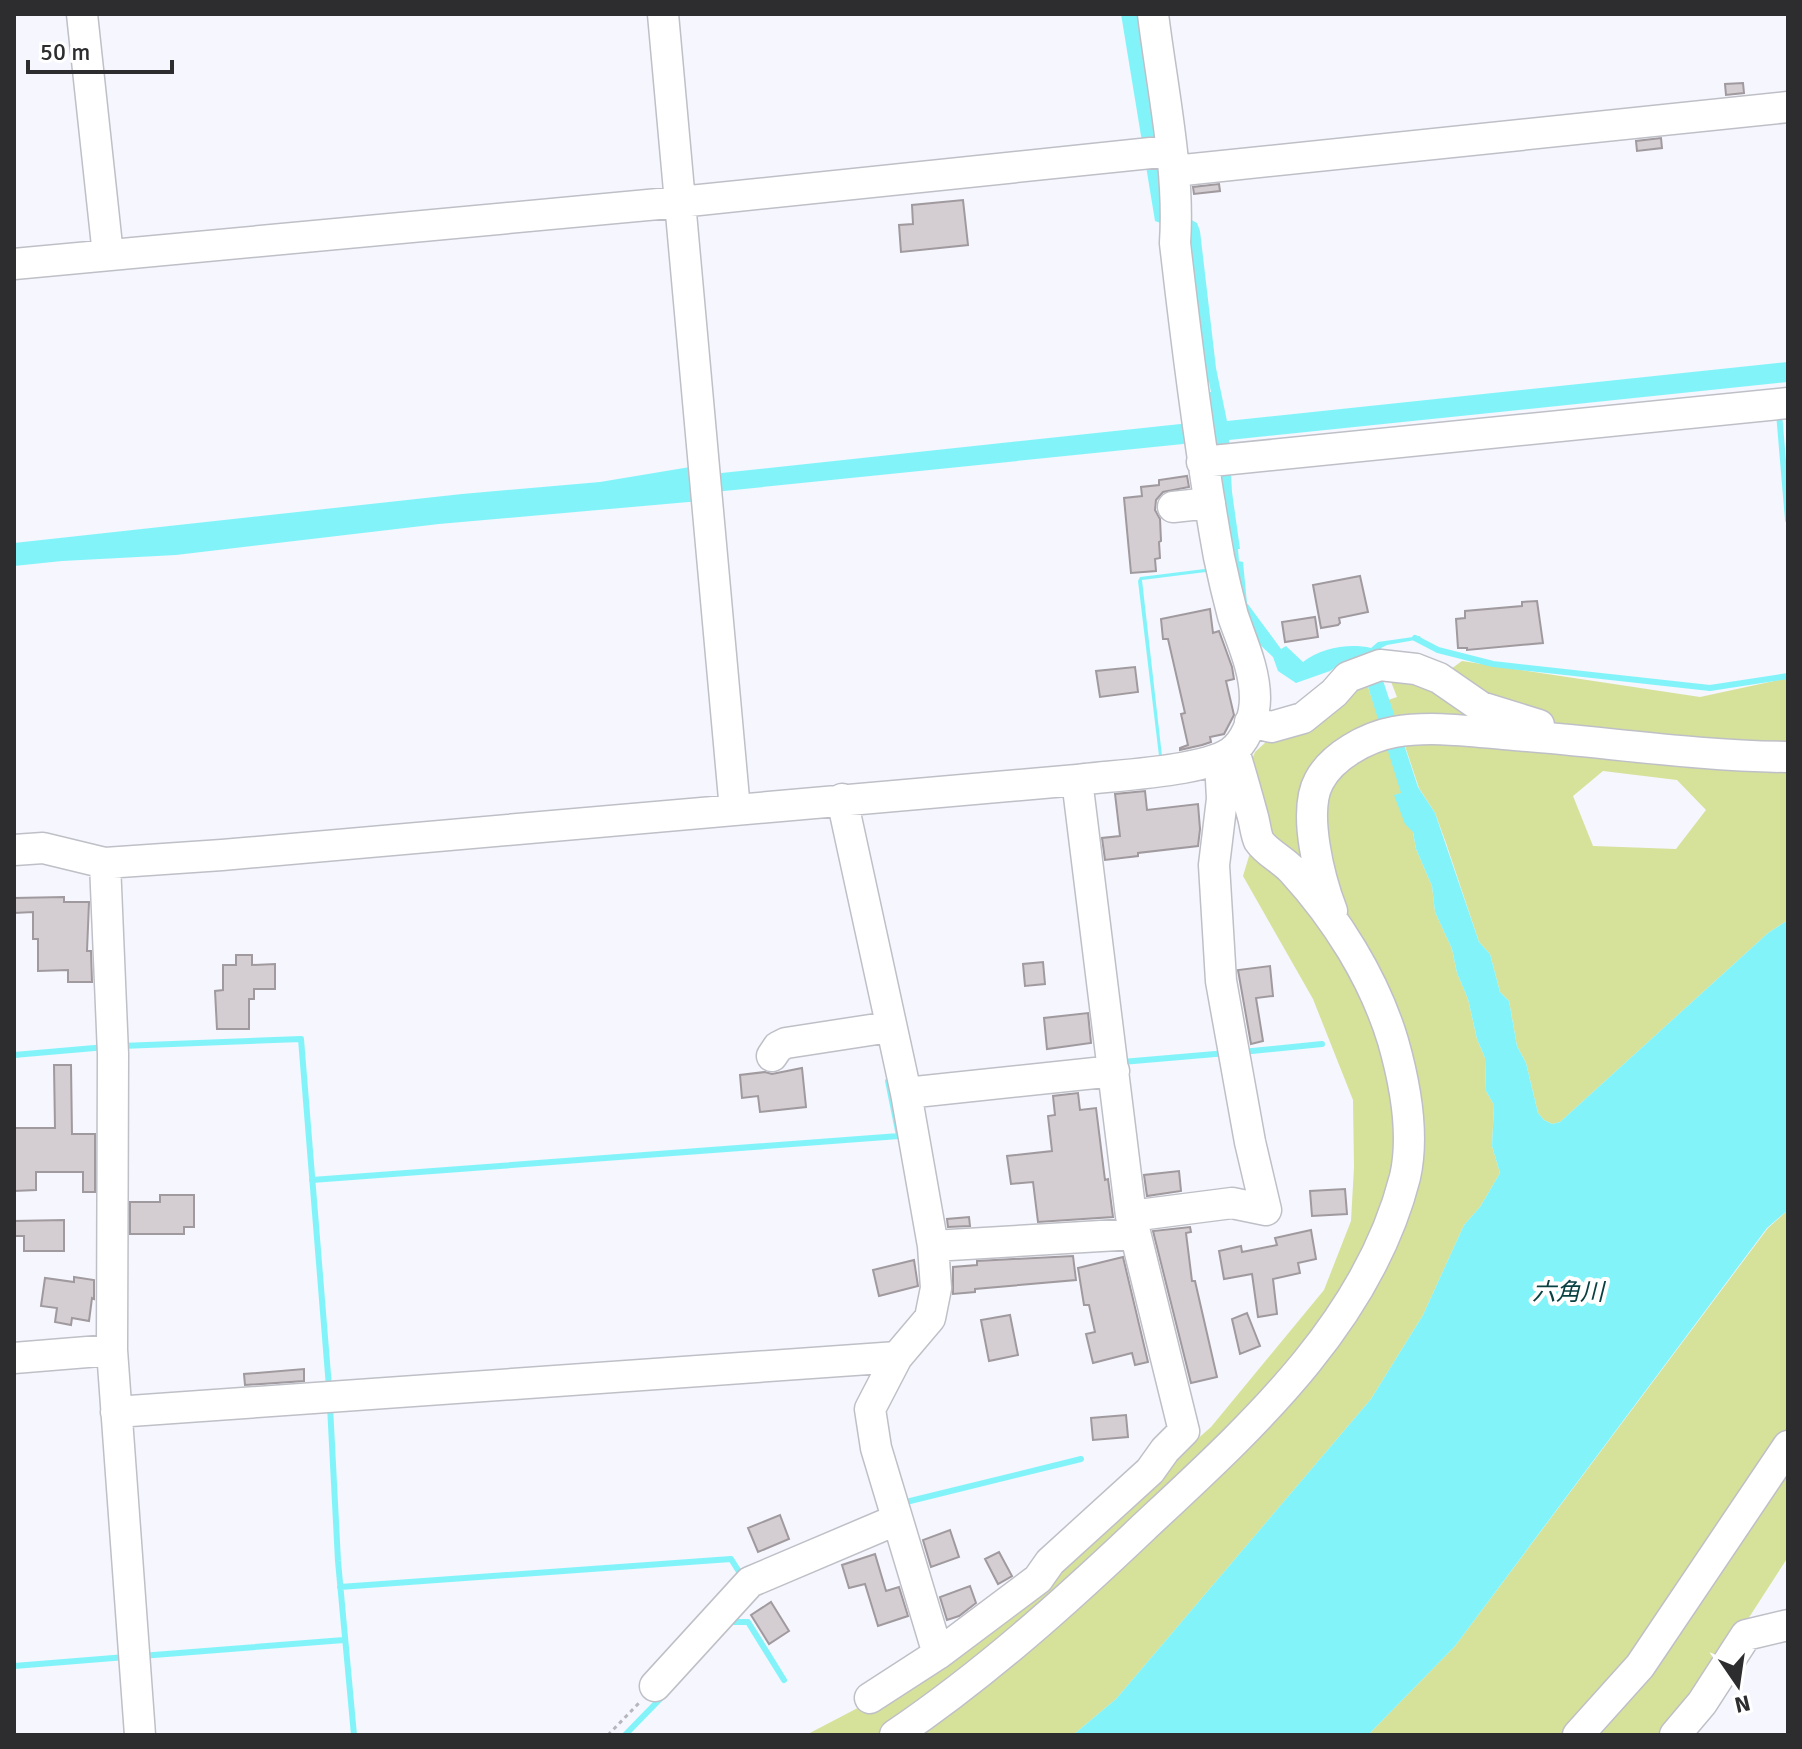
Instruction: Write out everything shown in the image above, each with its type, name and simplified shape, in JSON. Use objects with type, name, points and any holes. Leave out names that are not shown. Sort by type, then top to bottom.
[{"type":"street","points":[[82,14],[108,255]]},
{"type":"street","points":[[663,14],[735,810]]},
{"type":"street","points":[[14,850],[43,848],[105,863],[238,854],[1077,780],[1192,766],[1227,755],[1247,736],[1255,699],[1250,666],[1222,568],[1194,411],[1175,243],[1177,221],[1161,157],[1153,14]]},
{"type":"street","points":[[14,264],[1161,157],[1788,107]]},
{"type":"street","points":[[1201,458],[1240,458],[1788,403]]},
{"type":"street","points":[[1173,507],[1210,503]]},
{"type":"street","points":[[1250,722],[1271,727],[1303,718],[1348,677],[1370,667],[1416,669],[1439,678],[1481,707],[1594,742]]},
{"type":"street","points":[[1338,928],[1324,891],[1314,838],[1313,798],[1319,779],[1342,756],[1371,739],[1424,729],[1738,756],[1788,757]]},
{"type":"street","points":[[895,1735],[1020,1642],[1266,1409],[1319,1347],[1363,1280],[1390,1225],[1406,1173],[1409,1125],[1404,1082],[1392,1038],[1374,991],[1338,928],[1291,869],[1259,841],[1227,755]]},
{"type":"street","points":[[933,1246],[1133,1225],[1232,1203],[1266,1210],[1232,1050],[1221,981],[1214,865],[1227,755]]},
{"type":"street","points":[[870,1698],[938,1654],[1038,1579],[1050,1562],[1150,1471],[1184,1431],[1133,1225],[1077,780]]},
{"type":"street","points":[[842,799],[904,1084],[933,1246],[936,1288],[930,1318],[889,1357],[870,1409],[876,1448],[938,1654]]},
{"type":"street","points":[[105,863],[112,1045],[112,1350],[140,1735]]},
{"type":"street","points":[[772,1056],[778,1047],[786,1043],[890,1027]]},
{"type":"street","points":[[904,1084],[1114,1065]]},
{"type":"street","points":[[14,1358],[112,1350]]},
{"type":"street","points":[[116,1412],[889,1357]]},
{"type":"street","points":[[1578,1735],[1640,1666],[1788,1446]]},
{"type":"street","points":[[655,1686],[750,1582],[895,1509]]},
{"type":"street","points":[[1675,1735],[1702,1703],[1746,1635],[1788,1625]]},
{"type":"path","points":[[608,1735],[655,1686]]},
{"type":"green space","points":[[1462,661],[1700,697],[1788,678],[1788,920],[1768,933],[1560,1122],[1552,1124],[1544,1120],[1538,1113],[1526,1063],[1517,1046],[1509,1001],[1500,992],[1490,954],[1479,942],[1435,813],[1419,788],[1398,725],[1402,793],[1395,795],[1413,832],[1416,849],[1432,886],[1435,912],[1452,949],[1485,1058],[1486,1091],[1494,1105],[1492,1146],[1500,1173],[1480,1207],[1464,1225],[1423,1315],[1371,1399],[1116,1699],[1073,1735],[806,1735],[940,1665],[1211,1427],[1324,1290],[1351,1221],[1353,1100],[1313,999],[1243,876],[1260,820],[1252,759],[1267,741],[1367,684],[1374,705],[1397,697],[1388,674],[1433,682]],"holes":[[[1603,771],[1677,780],[1706,810],[1676,849],[1593,846],[1573,796]]]},
{"type":"green space","points":[[1788,1210],[1788,1557],[1697,1698],[1663,1735],[1368,1735],[1455,1646],[1768,1228]]},
{"type":"water","name":"六角川","points":[[1121,14],[1140,14],[1162,204],[1197,223],[1200,231],[1216,368],[1227,421],[1788,362],[1788,382],[1229,440],[1239,561],[1243,562],[1247,603],[1281,649],[1286,646],[1303,662],[1318,653],[1336,648],[1371,648],[1378,642],[1420,636],[1421,639],[1387,645],[1381,648],[1383,655],[1375,656],[1418,787],[1435,813],[1479,942],[1490,954],[1500,992],[1509,1001],[1517,1046],[1526,1063],[1538,1113],[1544,1120],[1552,1124],[1560,1122],[1768,933],[1788,920],[1788,1210],[1767,1228],[1455,1646],[1368,1735],[1073,1735],[1116,1699],[1371,1399],[1423,1315],[1464,1225],[1480,1207],[1500,1173],[1492,1146],[1494,1105],[1486,1091],[1485,1058],[1452,949],[1435,912],[1432,886],[1416,849],[1413,832],[1405,824],[1394,795],[1401,793],[1360,661],[1351,664],[1343,662],[1330,671],[1296,683],[1278,671],[1273,657],[1257,642],[1230,569],[1142,580],[1162,756],[1159,756],[1138,581],[1140,577],[1229,566],[1193,443],[714,492],[700,501],[439,524],[176,555],[14,566],[14,543],[600,482],[696,466],[712,474],[1190,423],[1206,392],[1211,392],[1209,382],[1204,383],[1186,232],[1155,221]]},
{"type":"building","points":[[1743,83],[1744,93],[1726,95],[1725,84]]},
{"type":"building","points":[[1661,138],[1662,148],[1637,151],[1636,141]]},
{"type":"building","points":[[1219,184],[1220,191],[1194,194],[1193,187]]},
{"type":"building","points":[[963,200],[968,245],[901,252],[899,225],[913,224],[912,205]]},
{"type":"building","points":[[1187,476],[1189,487],[1163,492],[1156,500],[1161,541],[1160,558],[1155,559],[1156,571],[1131,573],[1124,498],[1142,496],[1141,487],[1159,485],[1159,480]]},
{"type":"building","points":[[1360,576],[1368,612],[1339,618],[1338,625],[1321,628],[1313,585]]},
{"type":"building","points":[[1537,601],[1543,643],[1467,650],[1458,648],[1456,619],[1465,618],[1465,611],[1522,606],[1522,602]]},
{"type":"building","points":[[1210,609],[1213,633],[1219,631],[1232,667],[1234,679],[1226,681],[1234,715],[1224,734],[1210,737],[1211,742],[1180,750],[1188,745],[1181,714],[1185,713],[1168,639],[1163,639],[1161,619]]},
{"type":"building","points":[[1315,617],[1318,637],[1285,642],[1282,622]]},
{"type":"building","points":[[1135,667],[1138,692],[1100,697],[1096,671]]},
{"type":"building","points":[[1145,791],[1147,810],[1198,804],[1198,846],[1105,860],[1102,838],[1120,836],[1115,794]]},
{"type":"building","points":[[64,897],[64,902],[89,902],[87,951],[91,951],[92,982],[68,982],[68,970],[38,971],[38,939],[33,939],[33,912],[14,913],[14,898]]},
{"type":"building","points":[[236,955],[252,955],[252,965],[275,964],[275,989],[254,989],[254,999],[249,999],[249,1029],[217,1029],[215,991],[223,990],[223,965],[236,965]]},
{"type":"building","points":[[1043,962],[1045,984],[1025,986],[1023,964]]},
{"type":"building","points":[[1270,966],[1273,996],[1256,998],[1263,1041],[1251,1044],[1238,970]]},
{"type":"building","points":[[1088,1013],[1091,1043],[1047,1049],[1044,1018]]},
{"type":"building","points":[[54,1065],[71,1065],[72,1134],[95,1134],[95,1192],[83,1192],[83,1172],[36,1172],[36,1190],[14,1191],[14,1128],[55,1128]]},
{"type":"building","points":[[802,1068],[806,1107],[760,1112],[758,1096],[742,1098],[740,1075],[772,1074]]},
{"type":"building","points":[[1078,1093],[1080,1110],[1096,1108],[1113,1217],[1038,1222],[1033,1182],[1011,1184],[1007,1156],[1052,1151],[1048,1116],[1055,1115],[1053,1096]]},
{"type":"building","points":[[1179,1171],[1181,1191],[1147,1196],[1144,1175]]},
{"type":"building","points":[[1345,1189],[1347,1214],[1312,1216],[1310,1191]]},
{"type":"building","points":[[160,1195],[194,1195],[194,1227],[184,1227],[184,1234],[130,1234],[130,1202],[160,1202]]},
{"type":"building","points":[[969,1217],[970,1226],[948,1227],[947,1219]]},
{"type":"building","points":[[64,1220],[64,1251],[24,1251],[24,1236],[14,1236],[14,1221]]},
{"type":"building","points":[[1190,1227],[1191,1232],[1186,1233],[1192,1281],[1195,1281],[1217,1377],[1191,1383],[1153,1231]]},
{"type":"building","points":[[1311,1230],[1316,1259],[1298,1263],[1300,1273],[1273,1279],[1277,1314],[1258,1317],[1252,1274],[1224,1279],[1219,1251],[1241,1246],[1242,1252],[1277,1245],[1275,1238]]},
{"type":"building","points":[[1073,1256],[1076,1280],[975,1289],[975,1292],[953,1294],[953,1267],[977,1265],[977,1261]]},
{"type":"building","points":[[1123,1257],[1148,1362],[1135,1365],[1132,1353],[1093,1363],[1086,1334],[1095,1332],[1089,1305],[1084,1305],[1078,1268]]},
{"type":"building","points":[[914,1260],[918,1286],[879,1296],[873,1270]]},
{"type":"building","points":[[74,1277],[94,1280],[89,1321],[72,1318],[71,1325],[55,1322],[57,1308],[41,1306],[45,1278],[74,1282]]},
{"type":"building","points":[[1247,1313],[1260,1346],[1240,1354],[1232,1319]]},
{"type":"building","points":[[1010,1315],[1018,1355],[989,1361],[981,1320]]},
{"type":"building","points":[[304,1369],[304,1381],[245,1385],[244,1374]]},
{"type":"building","points":[[1126,1415],[1128,1437],[1093,1440],[1091,1418]]},
{"type":"building","points":[[780,1515],[789,1539],[758,1552],[748,1528]]},
{"type":"building","points":[[950,1530],[959,1557],[931,1567],[923,1540]]},
{"type":"building","points":[[999,1552],[1012,1576],[998,1584],[985,1559]]},
{"type":"building","points":[[875,1554],[886,1591],[899,1587],[908,1616],[878,1626],[865,1584],[849,1588],[842,1565]]},
{"type":"building","points":[[970,1586],[976,1603],[959,1616],[947,1620],[940,1597]]},
{"type":"building","points":[[771,1602],[789,1631],[769,1644],[751,1615]]},
{"type":"waterway","points":[[1779,413],[1788,520]]},
{"type":"waterway","points":[[1415,638],[1438,650],[1493,664],[1710,688],[1788,676]]},
{"type":"waterway","points":[[121,1046],[301,1039],[329,1387]]},
{"type":"waterway","points":[[1242,1052],[1322,1044]]},
{"type":"waterway","points":[[14,1055],[106,1047]]},
{"type":"waterway","points":[[1122,1062],[1227,1053]]},
{"type":"waterway","points":[[312,1180],[899,1136],[888,1081],[896,1080]]},
{"type":"waterway","points":[[330,1406],[338,1561],[354,1735]]},
{"type":"waterway","points":[[902,1503],[1081,1459]]},
{"type":"waterway","points":[[340,1587],[731,1559],[743,1578]]},
{"type":"waterway","points":[[734,1622],[748,1622],[784,1680]]},
{"type":"waterway","points":[[141,1656],[344,1640]]},
{"type":"waterway","points":[[14,1666],[126,1657]]},
{"type":"waterway","points":[[625,1735],[662,1697]]}]
